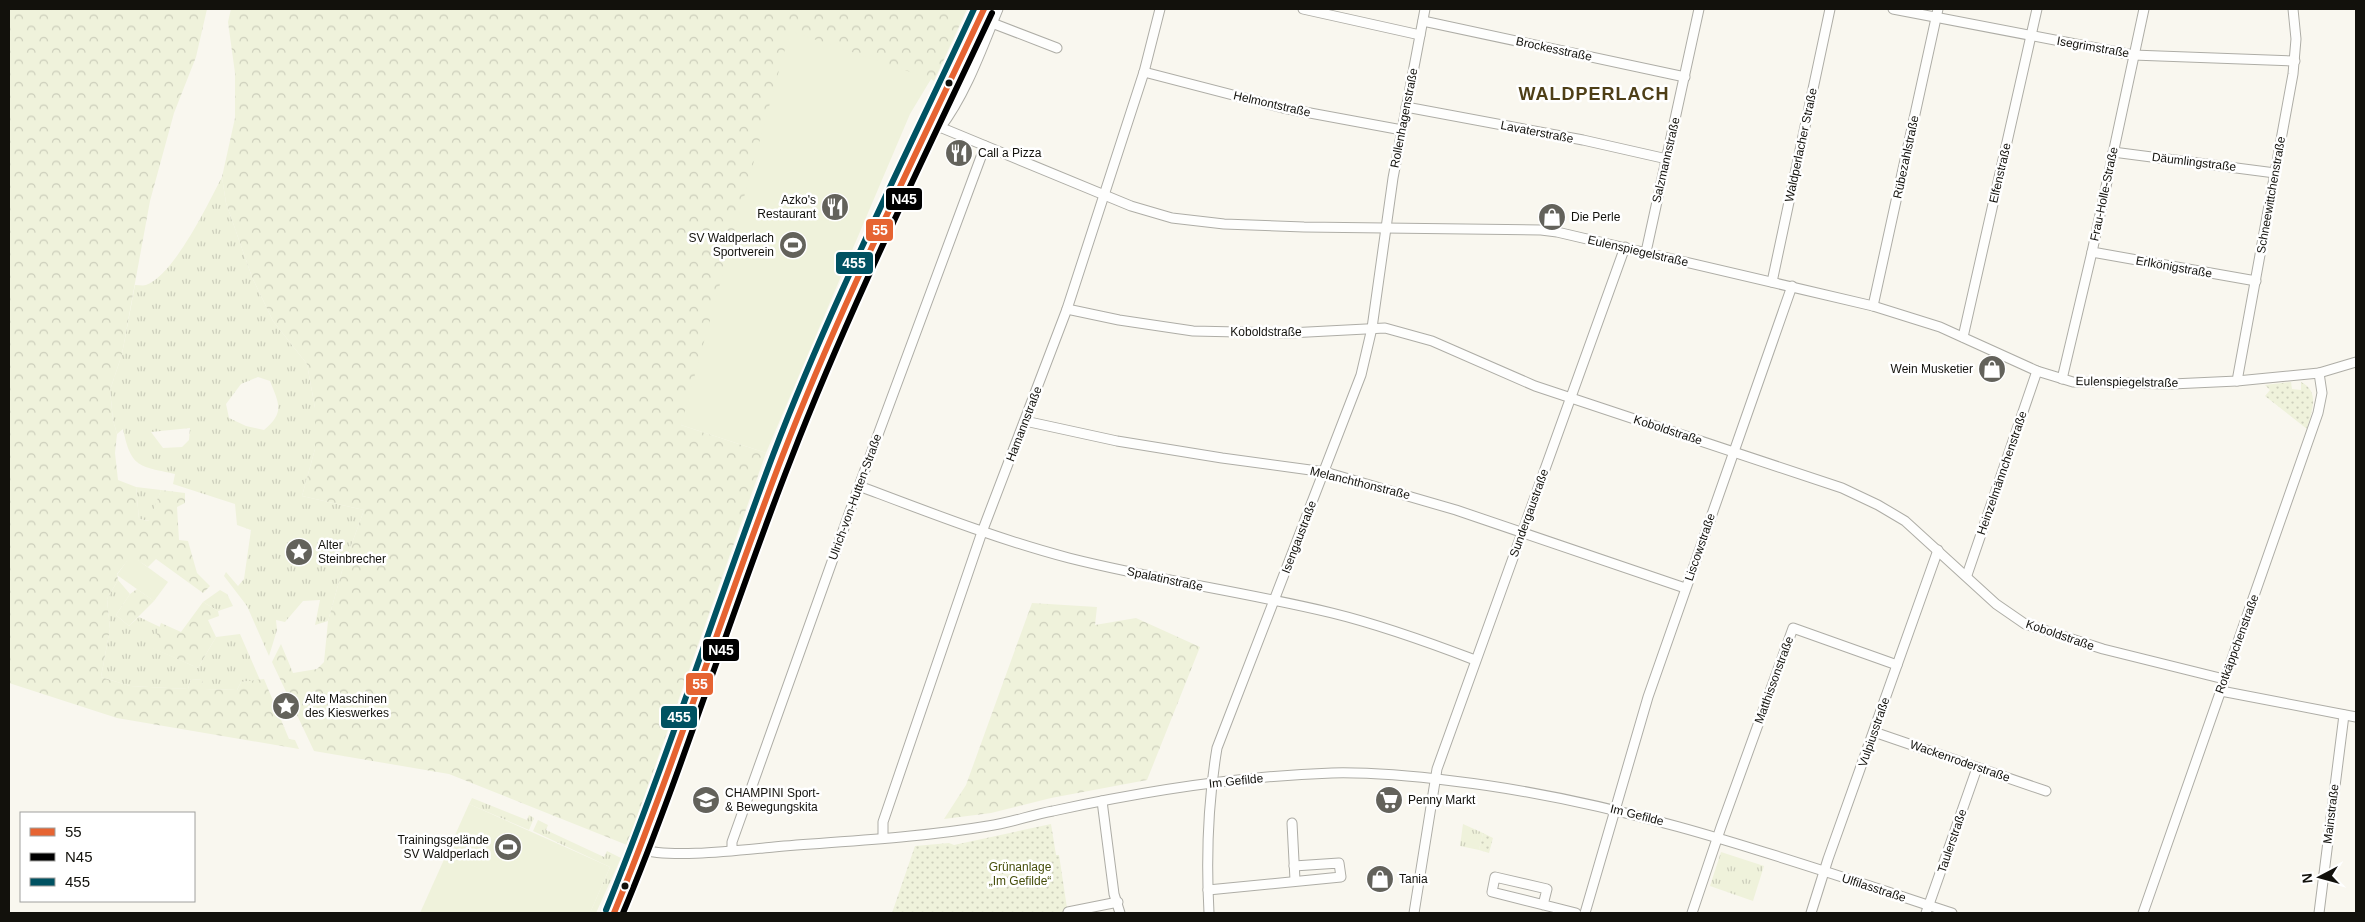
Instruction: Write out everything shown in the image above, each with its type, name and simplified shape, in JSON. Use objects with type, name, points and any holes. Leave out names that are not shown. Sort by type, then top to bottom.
[{"type":"main road","points":[[614,913],[641,849],[782,457],[831,338],[935,126],[984,9]]},
{"type":"street","points":[[935,126],[962,91],[998,9]]},
{"type":"street","name":"Hamannstraße","points":[[883,838],[882,822],[982,532],[1067,309],[1144,72],[1160,9]]},
{"type":"street","points":[[1303,9],[1420,35]]},
{"type":"street","name":"Rollenhagenstraße","points":[[1385,228],[1425,9]]},
{"type":"street","name":"Salzmannstraße","points":[[1646,252],[1699,9]]},
{"type":"street","name":"Waldperlacher Straße","points":[[1772,282],[1830,9]]},
{"type":"street","name":"Isegrimstraße","points":[[1893,9],[1937,13],[2031,36],[2133,54],[2295,61]]},
{"type":"street","name":"Elfenstraße","points":[[1963,337],[2037,9]]},
{"type":"street","name":"Frau-Holle-Straße","points":[[2062,379],[2092,252],[2144,9]]},
{"type":"street","name":"Schneewittchenstraße","points":[[2236,381],[2256,281],[2295,61],[2293,9]]},
{"type":"street","name":"Rübezahlstraße","points":[[1873,306],[1937,13]]},
{"type":"street","name":"Brockesstraße","points":[[1423,21],[1685,77]]},
{"type":"street","points":[[992,23],[1056,48]]},
{"type":"street","name":"Helmontstraße","points":[[1144,72],[1283,108],[1402,130]]},
{"type":"street","name":"Lavaterstraße","points":[[1406,107],[1583,140],[1667,159]]},
{"type":"street","name":"Eulenspiegelstraße","points":[[935,126],[1104,196],[1172,218],[1224,224],[1541,230],[1646,252],[1873,306],[1940,327],[2038,371],[2073,382],[2236,381],[2319,373],[2356,362]]},
{"type":"street","name":"Ulrich-von-Hutten-Straße","points":[[732,850],[732,842],[859,486],[985,146]]},
{"type":"street","name":"Däumlingstraße","points":[[2113,152],[2274,173]]},
{"type":"street","name":"Isengaustraße","points":[[1209,913],[1208,890],[1212,782],[1217,748],[1325,472],[1360,375],[1372,328],[1385,228]]},
{"type":"street","name":"Sundergaustraße","points":[[1414,913],[1436,779],[1475,660],[1625,248]]},
{"type":"street","name":"Erlkönigstraße","points":[[2092,252],[2256,281]]},
{"type":"street","name":"Liscowstraße","points":[[1585,913],[1648,697],[1732,452],[1792,286]]},
{"type":"street","name":"Koboldstraße","points":[[1067,309],[1119,320],[1193,331],[1289,333],[1385,328],[1432,342],[1536,386],[1842,488],[1878,505],[1905,521],[1967,575],[1996,604],[2025,624],[2103,649],[2224,680]]},
{"type":"street","name":"Heinzelmännchenstraße","points":[[1967,575],[2038,371]]},
{"type":"street","name":"Rotkäppchenstraße","points":[[2143,913],[2318,413],[2322,393],[2319,373]]},
{"type":"street","name":"Melanchthonstraße","points":[[1025,421],[1144,445],[1325,472],[1390,489],[1522,531],[1685,588]]},
{"type":"street","name":"Spalatinstraße","points":[[859,486],[982,532],[1110,568],[1355,619],[1428,642],[1475,660]]},
{"type":"street","name":"Vulpiusstraße","points":[[1811,913],[1824,871],[1938,550]]},
{"type":"street","name":"Matthissonstraße","points":[[1718,836],[1793,628],[1897,665]]},
{"type":"street","points":[[2221,691],[2356,717]]},
{"type":"street","name":"Mainstraße","points":[[2319,913],[2344,715]]},
{"type":"street","name":"Wackenroderstraße","points":[[1874,732],[2046,791]]},
{"type":"street","name":"Taulerstraße","points":[[1927,910],[1977,768]]},
{"type":"street","name":"Im Gefilde","points":[[641,849],[654,854],[883,838],[990,826],[1102,801],[1212,782],[1329,773],[1387,774],[1509,788],[1614,809],[1718,836],[1824,871]]},
{"type":"street","points":[[1102,801],[1114,894],[1120,913]]},
{"type":"street","points":[[1292,823],[1295,880]]},
{"type":"street","points":[[1692,913],[1718,836]]},
{"type":"street","points":[[1208,890],[1341,877],[1339,863],[1294,866]]},
{"type":"street","name":"Ulfilasstraße","points":[[1824,871],[1927,910],[1952,913]]},
{"type":"street","points":[[1543,905],[1547,889],[1495,877],[1492,892],[1543,905],[1576,913]]},
{"type":"street","points":[[1068,912],[1118,902]]},
{"type":"green space","points":[[9,9],[207,9],[196,57],[174,113],[150,201],[122,354],[110,390],[113,420],[117,434],[115,453],[118,480],[136,487],[139,519],[149,521],[161,490],[185,493],[185,503],[177,507],[179,540],[188,541],[197,573],[210,586],[203,593],[156,559],[148,567],[131,556],[117,574],[118,580],[107,599],[110,629],[101,677],[130,686],[188,689],[191,679],[202,680],[204,689],[237,690],[241,682],[264,679],[289,739],[295,740],[299,749],[117,718],[9,683]]},
{"type":"green space","points":[[231,9],[967,9],[934,81],[931,79],[681,425],[766,453],[627,845],[449,774],[314,751],[272,662],[281,644],[293,673],[317,669],[324,662],[328,621],[342,571],[364,510],[302,496],[315,449],[315,408],[307,364],[273,321],[252,277],[226,203],[222,177],[235,118],[235,73],[228,22]]},
{"type":"green space","name":"SV Waldperlach Sportverein","points":[[790,31],[931,79],[910,114],[766,453],[681,425]]},
{"type":"green space","points":[[222,177],[226,203],[252,277],[273,321],[307,364],[315,408],[315,449],[302,496],[364,510],[342,571],[328,621],[315,625],[320,600],[303,601],[285,622],[276,620],[277,630],[269,656],[247,606],[224,576],[226,572],[238,586],[244,579],[251,530],[237,525],[235,504],[173,484],[175,474],[145,467],[138,463],[129,451],[123,429],[117,434],[113,420],[110,390],[122,354],[135,285],[146,285],[157,279],[168,268],[179,254]],"holes":[[[258,377],[270,381],[278,402],[278,413],[271,424],[264,430],[246,426],[229,418],[226,404],[241,384]],[[190,428],[189,440],[182,447],[163,448],[151,432]]]},
{"type":"green space","points":[[2291,382],[2292,389],[2301,390],[2301,382],[2311,391],[2313,403],[2307,429],[2265,396],[2270,390],[2265,385]]},
{"type":"green space","points":[[136,487],[161,490],[150,521],[139,519]]},
{"type":"green space","points":[[131,555],[168,582],[154,601],[117,575]]},
{"type":"green space","points":[[118,580],[130,594],[116,615],[129,626],[139,617],[160,627],[153,648],[198,668],[216,637],[240,634],[260,680],[241,682],[237,690],[203,689],[202,680],[191,679],[188,689],[130,686],[101,677],[110,629],[107,599]]},
{"type":"green space","points":[[137,589],[154,601],[129,626],[116,615],[130,594]]},
{"type":"green space","points":[[220,590],[227,594],[233,606],[218,611],[203,602]]},
{"type":"green space","points":[[203,602],[218,611],[219,616],[208,620],[216,637],[198,668],[152,648],[161,623],[181,632]]},
{"type":"green space","points":[[1032,603],[1097,607],[1095,625],[1136,618],[1200,647],[1147,780],[1051,798],[991,813],[944,819],[966,785]]},
{"type":"green space","points":[[472,798],[527,820],[529,815],[534,818],[529,830],[469,804]]},
{"type":"green space","name":"Trainingsgelände SV Waldperlach","points":[[469,804],[610,867],[590,913],[420,913]]},
{"type":"green space","points":[[538,820],[548,825],[546,830],[604,857],[607,851],[621,858],[596,913],[590,913],[610,867],[533,831]]},
{"type":"green space","name":"Grünanlage „Im Gefilde“","points":[[1051,824],[1056,855],[1059,855],[1067,908],[1065,913],[892,913],[915,846],[949,843],[954,845]]},
{"type":"green space","points":[[1463,824],[1483,833],[1479,850],[1460,846]]},
{"type":"green space","points":[[1483,833],[1493,838],[1489,853],[1479,850]]},
{"type":"green space","points":[[1721,852],[1764,866],[1753,901],[1710,886]]},
{"type":"transit line","name":"455","points":[[606,910],[650,797],[752,512],[796,398],[844,286],[974,9]]},
{"type":"transit line","name":"55","points":[[614,913],[658,800],[761,514],[805,400],[879,231],[984,9]]},
{"type":"transit line","name":"N45","points":[[623,913],[688,743],[769,515],[814,402],[888,234],[992,13]]},
{"type":"place","name":"Call a Pizza","points":[[959,153]]},
{"type":"place","name":"Azko's Restaurant","points":[[835,207]]},
{"type":"place","name":"Die Perle","points":[[1552,217]]},
{"type":"place","name":"SV Waldperlach Sportverein","points":[[793,245]]},
{"type":"place","name":"Wein Musketier","points":[[1992,369]]},
{"type":"place","name":"Alter Steinbrecher","points":[[299,552]]},
{"type":"place","name":"Alte Maschinen des Kieswerkes","points":[[286,706]]},
{"type":"place","name":"CHAMPINI Sport- & Bewegungskita","points":[[706,800]]},
{"type":"place","name":"Penny Markt","points":[[1389,800]]},
{"type":"place","name":"Trainingsgelände SV Waldperlach","points":[[508,847]]},
{"type":"place","name":"Tania","points":[[1380,879]]},
{"type":"district","name":"WALDPERLACH","points":[[1594,94]]}]
